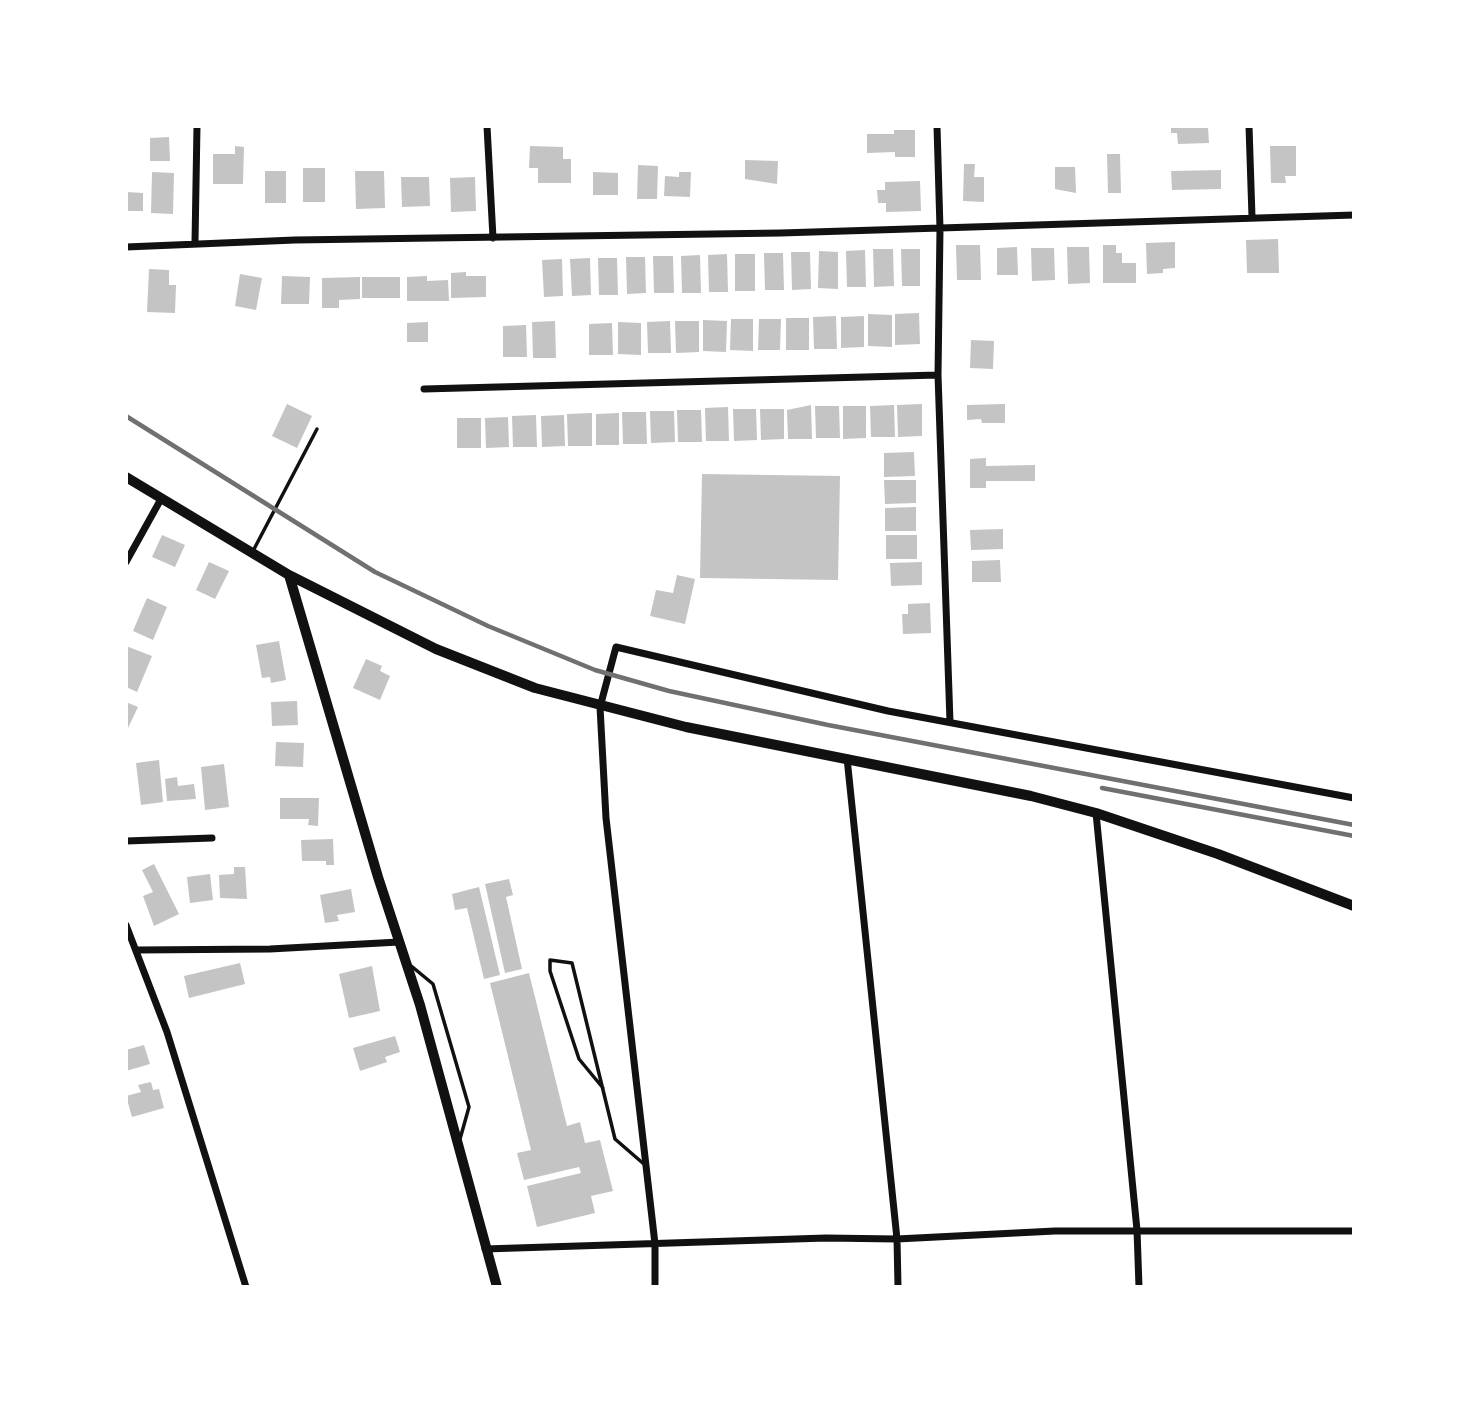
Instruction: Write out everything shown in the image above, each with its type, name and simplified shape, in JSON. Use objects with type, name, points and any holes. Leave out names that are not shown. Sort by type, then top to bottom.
[{"type":"street","points":[[195,242],[197,126]]},
{"type":"street","points":[[487,126],[494,238]]},
{"type":"street","points":[[937,126],[940,229],[938,375],[950,722]]},
{"type":"street","points":[[1249,126],[1252,217]]},
{"type":"street","points":[[126,247],[195,242],[940,229],[1354,215]]},
{"type":"street","points":[[424,389],[938,375]]},
{"type":"street","points":[[126,477],[289,575],[436,649],[486,670],[600,707],[980,784],[1096,813],[1218,854],[1354,906]]},
{"type":"street","points":[[126,562],[161,499]]},
{"type":"street","points":[[289,575],[406,963],[497,1287]]},
{"type":"street","points":[[655,1287],[655,1244],[606,818],[600,707],[615,647],[787,689],[1354,798]]},
{"type":"street","points":[[847,758],[897,1239],[898,1287]]},
{"type":"street","points":[[1096,813],[1137,1230],[1139,1287]]},
{"type":"street","points":[[126,841],[212,838]]},
{"type":"street","points":[[126,925],[167,1032],[246,1287]]},
{"type":"street","points":[[137,950],[270,949],[399,942]]},
{"type":"street","points":[[485,1249],[1137,1230],[1354,1231]]},
{"type":"lane","points":[[253,553],[317,429]]},
{"type":"lane","points":[[603,1088],[579,1059],[550,971],[550,960],[572,963],[603,1088],[615,1139],[646,1166]]},
{"type":"lane","points":[[406,963],[419,970],[433,984],[470,1107],[466,1128],[458,1144]]},
{"type":"building","points":[[1171,126],[1208,126],[1209,143],[1178,144],[1177,133],[1171,133]]},
{"type":"building","points":[[894,130],[915,130],[915,157],[895,157],[895,152],[867,153],[867,134],[894,134]]},
{"type":"building","points":[[169,137],[170,161],[150,161],[150,138]]},
{"type":"building","points":[[235,146],[244,147],[243,184],[213,184],[213,154],[235,154]]},
{"type":"building","points":[[530,146],[563,147],[563,159],[571,159],[571,183],[538,183],[538,168],[529,168]]},
{"type":"building","points":[[1270,146],[1296,146],[1296,176],[1285,176],[1286,183],[1271,183]]},
{"type":"building","points":[[1107,154],[1120,154],[1121,193],[1108,193]]},
{"type":"building","points":[[745,160],[778,161],[777,184],[745,179]]},
{"type":"building","points":[[964,164],[975,164],[974,177],[984,177],[984,202],[963,201]]},
{"type":"building","points":[[638,165],[658,166],[657,199],[637,199]]},
{"type":"building","points":[[1055,167],[1075,167],[1076,193],[1055,189]]},
{"type":"building","points":[[303,168],[325,168],[325,202],[303,202]]},
{"type":"building","points":[[1221,170],[1221,189],[1172,190],[1171,171]]},
{"type":"building","points":[[265,171],[286,171],[286,203],[265,203]]},
{"type":"building","points":[[355,171],[384,171],[385,208],[356,209]]},
{"type":"building","points":[[152,172],[174,173],[173,214],[151,213]]},
{"type":"building","points":[[593,172],[618,173],[618,195],[593,195]]},
{"type":"building","points":[[679,172],[691,172],[690,197],[664,196],[665,176],[679,177]]},
{"type":"building","points":[[401,177],[429,177],[430,206],[402,207]]},
{"type":"building","points":[[475,177],[476,211],[451,212],[450,178]]},
{"type":"building","points":[[920,181],[921,211],[886,212],[886,203],[878,203],[877,190],[885,190],[885,182]]},
{"type":"building","points":[[126,192],[143,193],[143,211],[126,211]]},
{"type":"building","points":[[1278,239],[1279,273],[1247,273],[1246,240]]},
{"type":"building","points":[[1175,242],[1175,268],[1163,269],[1163,273],[1147,274],[1146,243]]},
{"type":"building","points":[[956,245],[980,245],[981,280],[957,280]]},
{"type":"building","points":[[1103,245],[1116,245],[1116,253],[1122,253],[1122,263],[1136,263],[1136,283],[1103,283]]},
{"type":"building","points":[[1017,247],[1018,275],[997,275],[997,248]]},
{"type":"building","points":[[1067,247],[1089,247],[1090,283],[1068,284]]},
{"type":"building","points":[[1031,248],[1054,248],[1055,280],[1032,281]]},
{"type":"building","points":[[873,249],[893,249],[894,286],[874,287]]},
{"type":"building","points":[[901,249],[920,249],[920,286],[902,286]]},
{"type":"building","points":[[865,250],[866,287],[847,287],[846,251]]},
{"type":"building","points":[[819,251],[838,252],[838,289],[818,288]]},
{"type":"building","points":[[791,252],[810,252],[811,289],[792,290]]},
{"type":"building","points":[[764,253],[783,253],[784,290],[765,290]]},
{"type":"building","points":[[727,254],[728,292],[709,292],[708,255]]},
{"type":"building","points":[[735,254],[755,254],[755,291],[735,291]]},
{"type":"building","points":[[700,255],[701,293],[682,293],[681,256]]},
{"type":"building","points":[[653,256],[673,256],[674,293],[654,293]]},
{"type":"building","points":[[626,257],[645,257],[646,293],[627,294]]},
{"type":"building","points":[[590,258],[591,295],[572,296],[570,259]]},
{"type":"building","points":[[598,258],[617,258],[618,295],[599,295]]},
{"type":"building","points":[[562,259],[563,296],[544,297],[542,260]]},
{"type":"building","points":[[149,269],[169,270],[169,285],[176,285],[175,313],[147,312]]},
{"type":"building","points":[[466,272],[466,276],[486,276],[486,297],[451,298],[451,273]]},
{"type":"building","points":[[240,274],[262,278],[256,310],[235,306]]},
{"type":"building","points":[[282,276],[310,277],[309,304],[281,304]]},
{"type":"building","points":[[427,276],[427,281],[448,280],[449,301],[407,301],[407,277]]},
{"type":"building","points":[[360,277],[360,299],[339,300],[339,308],[322,308],[322,278]]},
{"type":"building","points":[[362,277],[400,277],[400,298],[362,298]]},
{"type":"building","points":[[919,313],[920,344],[895,345],[895,314]]},
{"type":"building","points":[[868,314],[892,315],[892,347],[868,346]]},
{"type":"building","points":[[836,316],[837,349],[814,349],[813,317]]},
{"type":"building","points":[[864,316],[864,347],[841,348],[841,317]]},
{"type":"building","points":[[786,318],[809,318],[809,350],[786,350]]},
{"type":"building","points":[[731,319],[753,319],[753,351],[730,350]]},
{"type":"building","points":[[759,319],[781,319],[780,350],[758,350]]},
{"type":"building","points":[[703,320],[727,321],[726,352],[703,351]]},
{"type":"building","points":[[555,321],[556,358],[533,358],[532,322]]},
{"type":"building","points":[[670,321],[671,353],[648,353],[647,322]]},
{"type":"building","points":[[675,321],[699,321],[699,352],[676,353]]},
{"type":"building","points":[[428,322],[428,342],[407,342],[407,323]]},
{"type":"building","points":[[618,322],[641,323],[641,355],[618,354]]},
{"type":"building","points":[[612,323],[613,355],[589,355],[589,324]]},
{"type":"building","points":[[526,325],[527,357],[503,357],[503,326]]},
{"type":"building","points":[[971,340],[994,341],[993,369],[970,368]]},
{"type":"building","points":[[287,404],[312,416],[297,448],[272,436]]},
{"type":"building","points":[[922,404],[922,436],[898,437],[897,405]]},
{"type":"building","points":[[1005,404],[1005,423],[967,420],[967,405]]},
{"type":"building","points":[[811,405],[812,439],[788,439],[787,410]]},
{"type":"building","points":[[894,405],[895,437],[871,437],[870,406]]},
{"type":"building","points":[[815,406],[839,406],[840,438],[816,438]]},
{"type":"building","points":[[843,406],[866,406],[866,438],[843,439]]},
{"type":"building","points":[[728,407],[729,441],[706,441],[705,408]]},
{"type":"building","points":[[733,409],[756,409],[757,440],[734,441]]},
{"type":"building","points":[[760,409],[784,409],[784,439],[761,440]]},
{"type":"building","points":[[677,410],[701,410],[702,442],[678,442]]},
{"type":"building","points":[[650,411],[674,411],[675,442],[651,443]]},
{"type":"building","points":[[622,412],[646,412],[647,444],[623,444]]},
{"type":"building","points":[[592,413],[592,446],[568,446],[567,414]]},
{"type":"building","points":[[619,413],[619,445],[596,445],[596,414]]},
{"type":"building","points":[[536,415],[537,447],[513,447],[512,416]]},
{"type":"building","points":[[564,415],[565,446],[542,447],[541,416]]},
{"type":"building","points":[[508,417],[509,447],[486,448],[485,418]]},
{"type":"building","points":[[457,418],[481,418],[481,448],[457,448]]},
{"type":"building","points":[[914,452],[915,476],[884,477],[884,453]]},
{"type":"building","points":[[986,458],[986,466],[1035,465],[1035,481],[986,481],[986,488],[970,488],[970,459]]},
{"type":"building","points":[[702,474],[840,476],[838,580],[700,578]]},
{"type":"building","points":[[884,480],[916,480],[916,503],[885,504]]},
{"type":"building","points":[[916,507],[916,531],[885,531],[885,508]]},
{"type":"building","points":[[1003,529],[1003,549],[971,550],[970,530]]},
{"type":"building","points":[[162,535],[185,545],[175,567],[152,557]]},
{"type":"building","points":[[886,535],[917,535],[917,559],[886,559]]},
{"type":"building","points":[[1000,560],[1001,582],[972,582],[972,561]]},
{"type":"building","points":[[209,562],[229,571],[215,599],[196,590]]},
{"type":"building","points":[[922,562],[922,585],[891,586],[890,563]]},
{"type":"building","points":[[677,575],[695,579],[685,624],[650,616],[656,590],[673,593]]},
{"type":"building","points":[[147,598],[167,607],[153,640],[133,631]]},
{"type":"building","points":[[930,603],[931,633],[903,634],[902,614],[908,614],[908,604]]},
{"type":"building","points":[[279,641],[286,680],[271,683],[270,677],[262,678],[256,645]]},
{"type":"building","points":[[126,646],[152,656],[137,692],[126,687]]},
{"type":"building","points":[[366,659],[382,666],[380,671],[390,676],[380,700],[353,688]]},
{"type":"building","points":[[297,701],[298,725],[272,726],[271,702]]},
{"type":"building","points":[[126,702],[138,707],[128,728],[126,727]]},
{"type":"building","points":[[276,742],[304,743],[303,767],[275,766]]},
{"type":"building","points":[[159,760],[163,802],[141,805],[136,763]]},
{"type":"building","points":[[224,764],[229,807],[205,810],[201,767]]},
{"type":"building","points":[[177,777],[178,786],[194,784],[196,799],[167,801],[165,779]]},
{"type":"building","points":[[280,798],[319,798],[318,826],[308,825],[309,819],[280,819]]},
{"type":"building","points":[[333,839],[334,865],[326,865],[326,861],[302,861],[301,840]]},
{"type":"building","points":[[154,864],[179,914],[154,926],[143,896],[153,892],[142,870]]},
{"type":"building","points":[[234,867],[245,867],[247,899],[220,898],[219,875],[234,874]]},
{"type":"building","points":[[210,874],[213,900],[190,903],[187,877]]},
{"type":"building","points":[[509,879],[513,895],[506,897],[522,969],[505,973],[485,884]]},
{"type":"building","points":[[479,887],[500,975],[484,979],[467,908],[455,910],[452,894]]},
{"type":"building","points":[[351,889],[355,912],[337,915],[339,921],[325,923],[320,895]]},
{"type":"building","points":[[240,963],[245,984],[189,998],[184,976]]},
{"type":"building","points":[[372,966],[380,1011],[349,1018],[339,974]]},
{"type":"building","points":[[529,973],[567,1126],[580,1122],[585,1143],[600,1140],[613,1191],[591,1196],[595,1213],[537,1227],[527,1186],[581,1173],[579,1167],[524,1180],[517,1153],[531,1150],[490,983]]},
{"type":"building","points":[[395,1036],[400,1052],[385,1057],[387,1062],[360,1071],[353,1048]]},
{"type":"building","points":[[144,1045],[150,1064],[126,1071],[126,1050]]},
{"type":"building","points":[[151,1082],[153,1090],[159,1089],[164,1108],[132,1117],[126,1096],[141,1092],[138,1085]]},
{"type":"railway","points":[[126,416],[375,572],[488,626],[595,670],[669,691],[828,725],[1354,825]]},
{"type":"railway","points":[[1102,788],[1354,836]]}]
